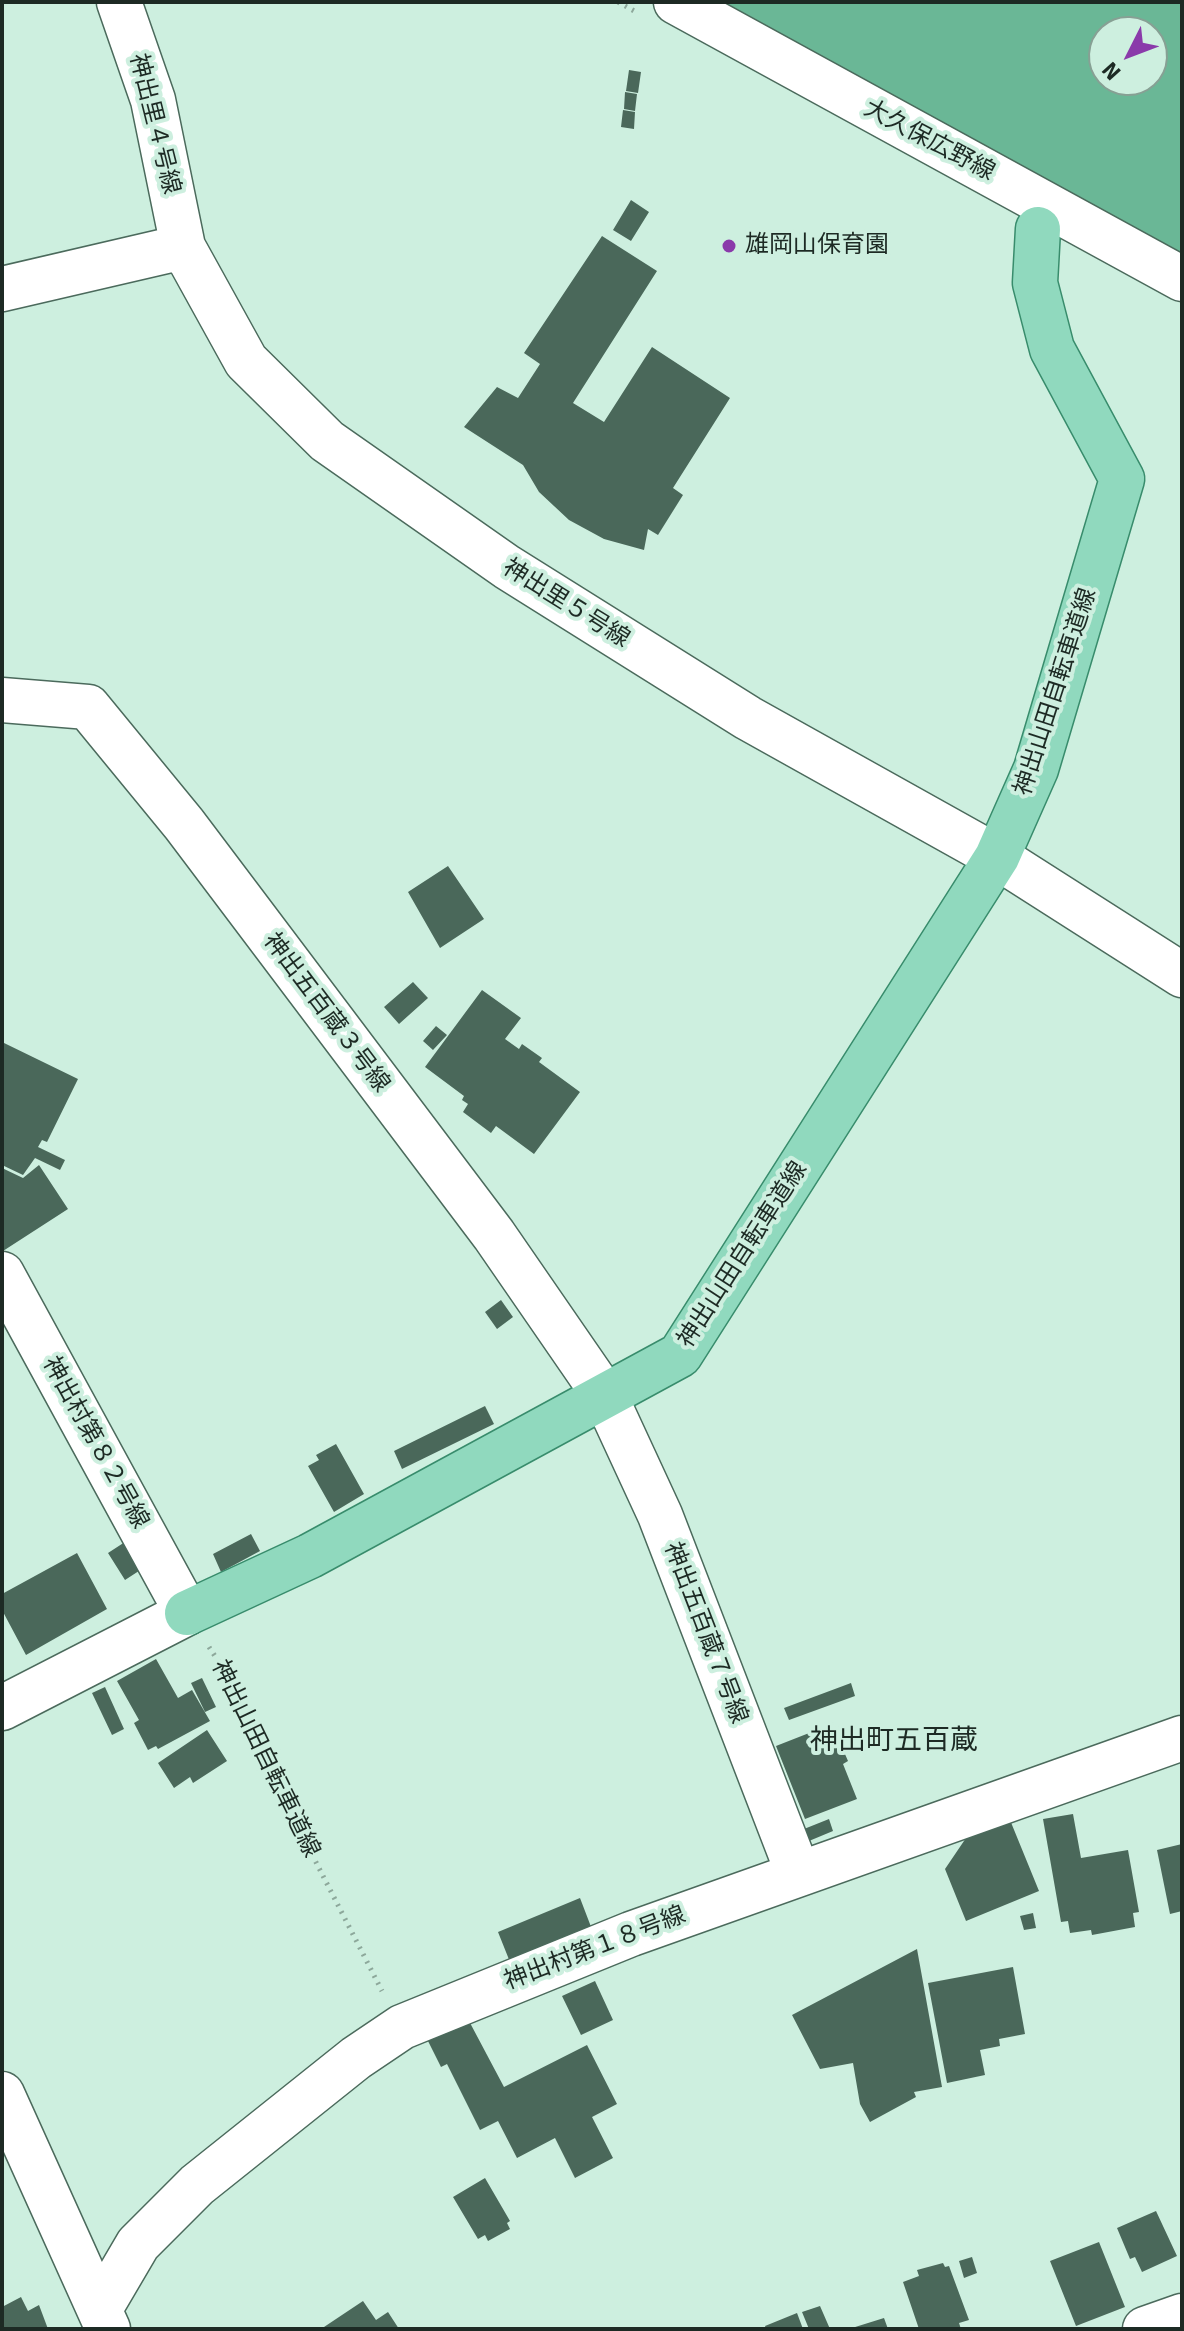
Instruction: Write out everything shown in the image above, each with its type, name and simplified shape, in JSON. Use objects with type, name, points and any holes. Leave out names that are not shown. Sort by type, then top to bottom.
[{"type":"main road","name":"神出山田自転車道線","points":[[187,1613],[310,1556],[680,1355],[997,857],[1036,769],[1122,479],[1052,349],[1035,283],[1036,213]]},
{"type":"street","name":"神出里４号線","points":[[119,2],[153,100],[183,247]]},
{"type":"street","name":"大久保広野線","points":[[676,2],[1036,213],[1182,279]]},
{"type":"street","points":[[2,289],[183,247]]},
{"type":"street","name":"神出里５号線","points":[[183,247],[246,361],[327,441],[507,567],[748,718],[997,857],[1182,975]]},
{"type":"street","name":"神出五百蔵３号線","points":[[2,700],[88,707],[184,824],[494,1235],[605,1396]]},
{"type":"street","name":"神出村第８２号線","points":[[2,1274],[187,1613]]},
{"type":"street","name":"神出五百蔵７号線","points":[[605,1396],[660,1515],[798,1873]]},
{"type":"street","points":[[2,1708],[187,1613]]},
{"type":"street","name":"神出村第１８号線","points":[[104,2318],[138,2244],[197,2185],[356,2058],[402,2027],[631,1934],[1182,1738]]},
{"type":"street","points":[[2,2094],[104,2318]]},
{"type":"street","points":[[1145,2329],[1182,2316]]},
{"type":"path","name":"神出山田自転車道線","points":[[187,1613],[228,1676],[301,1833],[402,2027]]},
{"type":"green space","points":[[722,2],[1182,2],[1182,256]]},
{"type":"building","points":[[629,70],[641,72],[638,93],[626,91]]},
{"type":"building","points":[[625,92],[637,94],[635,111],[624,109]]},
{"type":"building","points":[[623,110],[635,112],[634,129],[621,127]]},
{"type":"building","points":[[631,200],[649,212],[631,241],[613,230]]},
{"type":"building","points":[[602,236],[657,271],[573,403],[604,422],[652,347],[730,398],[673,488],[683,495],[658,535],[648,529],[644,550],[604,539],[569,520],[539,492],[523,465],[464,427],[497,387],[518,398],[540,364],[524,353]]},
{"type":"building","points":[[448,866],[484,919],[440,948],[408,892]]},
{"type":"building","points":[[413,982],[428,998],[399,1024],[384,1007]]},
{"type":"building","points":[[482,990],[521,1018],[505,1039],[519,1049],[522,1044],[542,1058],[539,1062],[580,1092],[534,1154],[496,1126],[491,1133],[463,1112],[468,1104],[462,1100],[464,1096],[425,1067]]},
{"type":"building","points":[[436,1026],[447,1035],[433,1050],[423,1041]]},
{"type":"building","points":[[2,1042],[78,1079],[47,1142],[42,1140],[38,1147],[65,1160],[60,1170],[35,1158],[23,1175],[2,1165]]},
{"type":"building","points":[[39,1165],[68,1209],[3,1251],[2,1168],[23,1178]]},
{"type":"building","points":[[501,1300],[513,1317],[497,1329],[485,1312]]},
{"type":"building","points":[[485,1406],[494,1424],[402,1469],[394,1451]]},
{"type":"building","points":[[336,1444],[364,1494],[334,1512],[308,1466],[319,1460],[316,1455]]},
{"type":"building","points":[[251,1534],[260,1551],[221,1572],[213,1554]]},
{"type":"building","points":[[128,1540],[145,1567],[125,1580],[108,1553]]},
{"type":"building","points":[[77,1553],[107,1609],[26,1655],[2,1610],[2,1594]]},
{"type":"building","points":[[156,1659],[178,1698],[192,1690],[210,1721],[158,1749],[156,1746],[148,1750],[134,1723],[139,1720],[117,1681]]},
{"type":"building","points":[[202,1678],[216,1707],[205,1712],[191,1683]]},
{"type":"building","points":[[851,1683],[855,1696],[789,1720],[784,1708]]},
{"type":"building","points":[[105,1687],[124,1729],[112,1735],[92,1693]]},
{"type":"building","points":[[827,1726],[833,1740],[838,1738],[848,1761],[843,1764],[857,1799],[805,1819],[776,1746]]},
{"type":"building","points":[[207,1730],[227,1761],[193,1783],[190,1777],[174,1788],[158,1763]]},
{"type":"building","points":[[1073,1814],[1081,1858],[1128,1850],[1139,1912],[1133,1913],[1135,1927],[1092,1935],[1091,1930],[1070,1933],[1068,1921],[1061,1922],[1043,1819]]},
{"type":"building","points":[[829,1819],[833,1831],[809,1841],[804,1829]]},
{"type":"building","points":[[1010,1820],[1039,1891],[966,1921],[945,1869],[966,1838]]},
{"type":"building","points":[[1182,1844],[1182,1911],[1170,1914],[1157,1850]]},
{"type":"building","points":[[580,1898],[593,1932],[510,1962],[498,1932]]},
{"type":"building","points":[[1033,1913],[1036,1928],[1024,1930],[1020,1916]]},
{"type":"building","points":[[917,1949],[942,2087],[914,2092],[916,2097],[870,2122],[860,2104],[853,2063],[820,2069],[792,2015]]},
{"type":"building","points":[[1013,1967],[1025,2034],[999,2039],[1000,2046],[980,2050],[985,2075],[947,2083],[928,1983]]},
{"type":"building","points":[[595,1981],[613,2020],[581,2035],[562,1996]]},
{"type":"building","points":[[469,2021],[504,2087],[587,2045],[617,2104],[592,2117],[613,2158],[575,2178],[555,2138],[517,2158],[498,2121],[480,2130],[447,2064],[441,2067],[428,2041]]},
{"type":"building","points":[[485,2178],[510,2221],[507,2223],[510,2229],[488,2241],[485,2235],[478,2239],[453,2197]]},
{"type":"building","points":[[1156,2211],[1177,2256],[1142,2272],[1135,2257],[1130,2259],[1117,2228]]},
{"type":"building","points":[[1099,2242],[1125,2307],[1076,2326],[1050,2261]]},
{"type":"building","points":[[972,2257],[977,2273],[964,2278],[959,2261]]},
{"type":"building","points":[[943,2263],[945,2267],[949,2266],[969,2320],[959,2323],[961,2329],[919,2329],[903,2282],[919,2276],[917,2270]]},
{"type":"building","points":[[21,2297],[28,2311],[39,2305],[48,2329],[2,2329],[2,2307]]},
{"type":"building","points":[[363,2301],[376,2320],[388,2312],[399,2329],[321,2329]]},
{"type":"building","points":[[820,2306],[830,2329],[809,2329],[802,2312]]},
{"type":"building","points":[[797,2313],[803,2329],[766,2329],[765,2326]]},
{"type":"building","points":[[884,2318],[888,2329],[852,2329],[852,2328]]},
{"type":"place","name":"雄岡山保育園","points":[[729,246]]},
{"type":"district","name":"神出町五百蔵","points":[[894,1742]]}]
